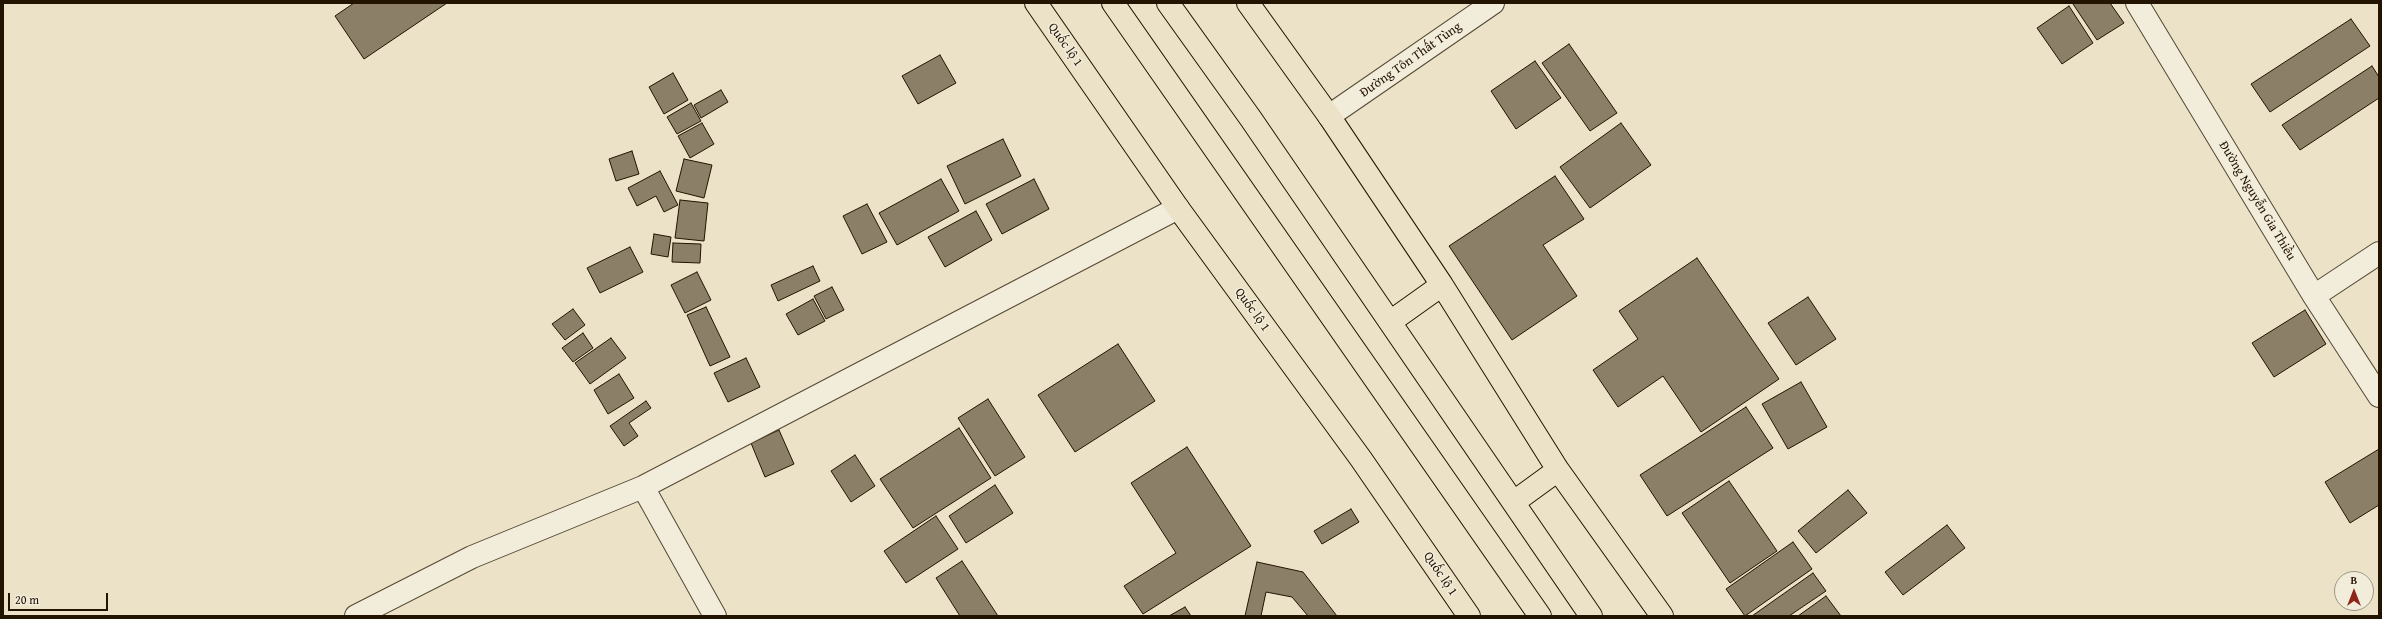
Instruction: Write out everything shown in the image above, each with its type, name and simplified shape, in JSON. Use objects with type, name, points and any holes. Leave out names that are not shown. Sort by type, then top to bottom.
[{"type":"highway","name":"Quốc lộ 1","points":[[1036,3],[1178,208],[1361,459],[1469,616]]},
{"type":"highway","points":[[1113,3],[1540,616]]},
{"type":"highway","points":[[1168,3],[1592,616]]},
{"type":"highway","points":[[1248,3],[1329,116],[1442,285],[1558,470],[1662,616]]},
{"type":"highway","points":[[1390,322],[1442,285]]},
{"type":"highway","points":[[1514,502],[1558,470]]},
{"type":"street","name":"Đường Tôn Thất Tùng","points":[[1329,116],[1493,3]]},
{"type":"street","name":"Đường Nguyễn Gia Thiều","points":[[2137,3],[2314,296],[2379,396]]},
{"type":"street","points":[[356,616],[472,557],[643,487],[1178,208]]},
{"type":"street","points":[[2314,296],[2379,253]]},
{"type":"street","points":[[643,487],[715,616]]},
{"type":"building","points":[[354,3],[447,3],[364,59],[335,16]]},
{"type":"building","points":[[2110,3],[2124,23],[2097,40],[2073,4]]},
{"type":"building","points":[[2069,6],[2093,43],[2062,64],[2037,28]]},
{"type":"building","points":[[2351,19],[2370,46],[2270,112],[2251,84]]},
{"type":"building","points":[[1569,44],[1617,113],[1590,131],[1542,63]]},
{"type":"building","points":[[940,55],[956,83],[918,104],[902,76]]},
{"type":"building","points":[[1535,61],[1561,98],[1516,129],[1491,91]]},
{"type":"building","points":[[2372,66],[2379,77],[2379,98],[2300,150],[2282,125]]},
{"type":"building","points":[[673,73],[688,100],[664,114],[649,87]]},
{"type":"building","points":[[721,90],[728,102],[701,118],[694,105]]},
{"type":"building","points":[[691,103],[701,121],[677,134],[667,117]]},
{"type":"building","points":[[702,123],[714,144],[690,158],[678,136]]},
{"type":"building","points":[[1621,123],[1651,165],[1590,208],[1560,167]]},
{"type":"building","points":[[1003,139],[1021,176],[965,204],[947,166]]},
{"type":"building","points":[[632,151],[639,174],[616,181],[609,159]]},
{"type":"building","points":[[684,159],[712,165],[704,198],[676,191]]},
{"type":"building","points":[[660,171],[678,205],[664,212],[656,196],[637,206],[628,188]]},
{"type":"building","points":[[1555,176],[1584,219],[1543,245],[1577,296],[1512,340],[1449,246]]},
{"type":"building","points":[[941,179],[959,211],[897,245],[879,213]]},
{"type":"building","points":[[1034,179],[1049,209],[1002,234],[986,204]]},
{"type":"building","points":[[680,200],[708,203],[704,241],[675,238]]},
{"type":"building","points":[[867,204],[887,242],[862,254],[843,216]]},
{"type":"building","points":[[976,211],[992,240],[945,267],[928,237]]},
{"type":"building","points":[[654,234],[671,237],[668,257],[651,254]]},
{"type":"building","points":[[673,243],[701,244],[700,263],[672,262]]},
{"type":"building","points":[[630,247],[643,272],[600,293],[587,268]]},
{"type":"building","points":[[1697,258],[1779,379],[1701,432],[1663,376],[1618,407],[1593,370],[1638,339],[1619,311]]},
{"type":"building","points":[[813,266],[820,281],[778,301],[771,285]]},
{"type":"building","points":[[697,272],[711,300],[685,313],[671,285]]},
{"type":"building","points":[[832,287],[844,310],[826,319],[814,296]]},
{"type":"building","points":[[1808,297],[1836,339],[1796,365],[1768,323]]},
{"type":"building","points":[[813,299],[825,321],[798,335],[786,314]]},
{"type":"building","points":[[706,307],[730,357],[710,366],[687,315]]},
{"type":"building","points":[[573,309],[585,325],[565,340],[552,324]]},
{"type":"building","points":[[2305,310],[2326,344],[2274,377],[2252,343]]},
{"type":"building","points":[[583,333],[593,348],[573,362],[562,348]]},
{"type":"building","points":[[611,338],[626,358],[590,384],[575,363]]},
{"type":"building","points":[[1118,344],[1155,401],[1075,452],[1038,395]]},
{"type":"building","points":[[746,358],[760,387],[728,402],[714,373]]},
{"type":"building","points":[[619,374],[634,398],[608,414],[594,390]]},
{"type":"building","points":[[1801,382],[1827,427],[1788,449],[1762,404]]},
{"type":"building","points":[[988,399],[1025,457],[995,476],[958,418]]},
{"type":"building","points":[[646,401],[651,408],[629,423],[638,436],[624,446],[610,426]]},
{"type":"building","points":[[1746,407],[1773,448],[1667,516],[1640,475]]},
{"type":"building","points":[[959,428],[991,478],[913,528],[880,479]]},
{"type":"building","points":[[779,430],[794,464],[765,477],[751,443]]},
{"type":"building","points":[[1187,447],[1251,546],[1143,614],[1124,586],[1176,553],[1131,483]]},
{"type":"building","points":[[2379,449],[2379,505],[2350,523],[2325,482]]},
{"type":"building","points":[[855,455],[875,486],[851,502],[831,471]]},
{"type":"building","points":[[1729,481],[1777,551],[1730,583],[1682,513]]},
{"type":"building","points":[[995,485],[1013,513],[966,543],[949,516]]},
{"type":"building","points":[[1848,490],[1867,513],[1816,553],[1798,531]]},
{"type":"building","points":[[1351,509],[1359,522],[1322,544],[1314,531]]},
{"type":"building","points":[[936,516],[958,549],[906,583],[884,551]]},
{"type":"building","points":[[1947,525],[1965,548],[1903,595],[1885,572]]},
{"type":"building","points":[[1793,542],[1812,569],[1745,616],[1726,589]]},
{"type":"building","points":[[962,561],[998,616],[960,616],[936,578]]},
{"type":"building","points":[[1257,562],[1303,572],[1337,616],[1308,616],[1292,597],[1266,592],[1261,616],[1245,616]]},
{"type":"building","points":[[1813,573],[1826,591],[1789,616],[1752,616]]},
{"type":"building","points":[[1826,596],[1841,616],[1798,616]]},
{"type":"building","points":[[1185,607],[1191,616],[1169,616]]}]
